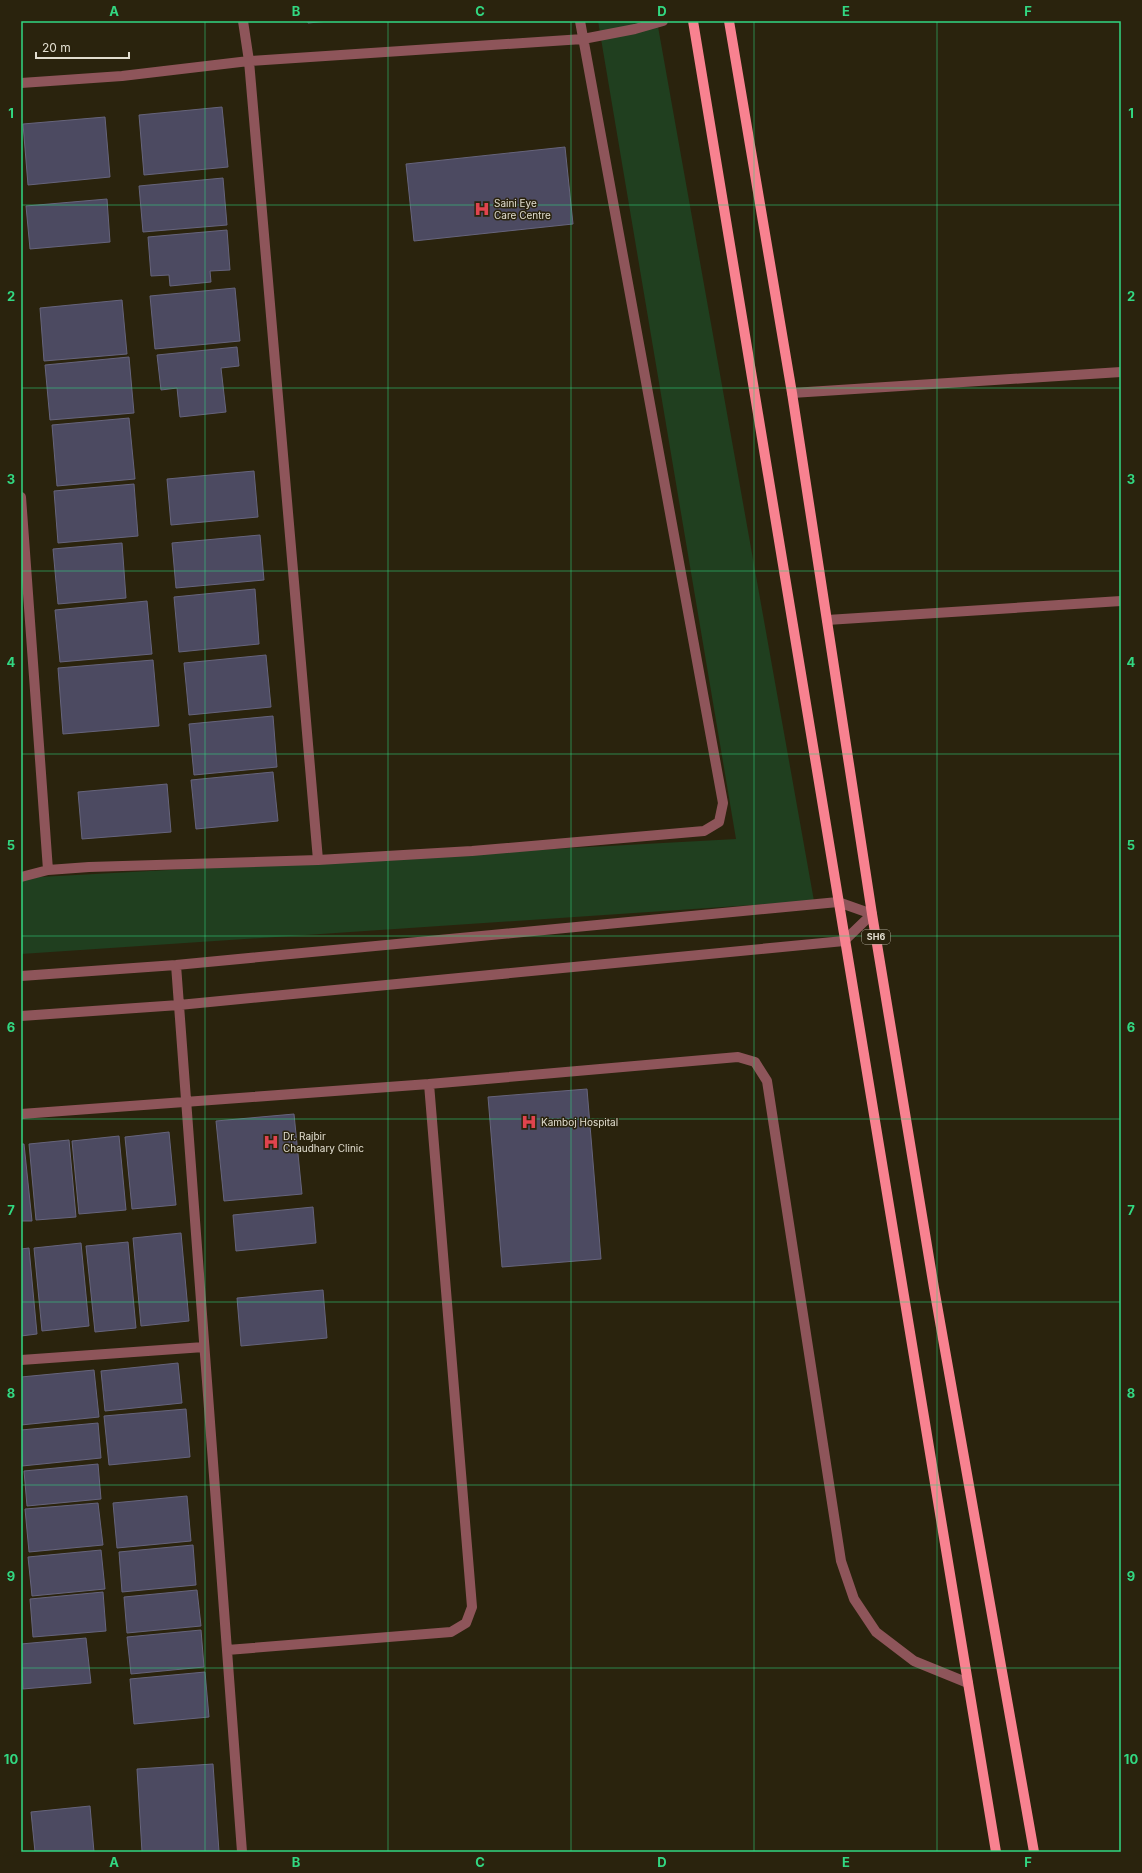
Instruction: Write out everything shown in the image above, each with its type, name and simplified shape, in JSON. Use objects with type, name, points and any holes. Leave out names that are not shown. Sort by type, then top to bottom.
[{"type":"main road","points":[[693,21],[844,941],[996,1852]]},
{"type":"main road","name":"SH6","points":[[729,21],[792,393],[872,914],[934,1288],[1034,1852]]},
{"type":"street","points":[[243,21],[249,61],[318,860]]},
{"type":"street","points":[[21,877],[48,870],[89,867],[318,860],[472,851],[704,831],[718,822],[723,803],[580,21]]},
{"type":"street","points":[[21,83],[122,76],[249,61],[583,39],[635,30],[663,21]]},
{"type":"street","points":[[792,393],[1121,372]]},
{"type":"street","points":[[21,497],[48,870]]},
{"type":"street","points":[[827,620],[1121,601]]},
{"type":"street","points":[[21,976],[176,965],[838,902],[872,914],[844,941],[179,1005],[21,1016]]},
{"type":"street","points":[[176,965],[242,1852]]},
{"type":"street","points":[[21,1114],[429,1084],[738,1057],[755,1062],[767,1081],[841,1561],[854,1600],[876,1632],[914,1661],[968,1683]]},
{"type":"street","points":[[227,1650],[451,1632],[466,1623],[472,1607],[429,1084]]},
{"type":"street","points":[[21,1360],[204,1347]]},
{"type":"green space","points":[[598,21],[657,21],[814,901],[21,954],[21,878],[736,839]]},
{"type":"building","points":[[308,21],[329,21],[308,23]]},
{"type":"building","points":[[222,107],[228,167],[144,175],[139,115]]},
{"type":"building","points":[[105,117],[110,177],[28,185],[23,124]]},
{"type":"building","points":[[565,147],[573,224],[414,241],[406,164]]},
{"type":"building","points":[[223,178],[227,225],[143,232],[139,186]]},
{"type":"building","points":[[107,199],[110,242],[30,249],[26,206]]},
{"type":"building","points":[[227,230],[230,270],[210,271],[211,282],[170,286],[169,275],[151,276],[148,237]]},
{"type":"building","points":[[235,288],[240,341],[155,349],[150,296]]},
{"type":"building","points":[[122,300],[127,354],[44,361],[40,308]]},
{"type":"building","points":[[237,347],[239,366],[221,368],[226,412],[180,417],[177,388],[161,390],[157,355]]},
{"type":"building","points":[[129,357],[134,413],[50,420],[45,365]]},
{"type":"building","points":[[129,418],[135,479],[57,486],[52,425]]},
{"type":"building","points":[[254,471],[258,517],[171,525],[167,479]]},
{"type":"building","points":[[134,484],[138,536],[58,543],[54,491]]},
{"type":"building","points":[[260,535],[264,580],[176,588],[172,543]]},
{"type":"building","points":[[122,543],[126,598],[58,604],[53,549]]},
{"type":"building","points":[[255,589],[259,644],[179,652],[174,597]]},
{"type":"building","points":[[147,601],[152,654],[60,662],[55,610]]},
{"type":"building","points":[[266,655],[271,707],[189,715],[184,663]]},
{"type":"building","points":[[153,660],[159,726],[63,734],[58,668]]},
{"type":"building","points":[[273,716],[277,767],[194,775],[189,724]]},
{"type":"building","points":[[273,772],[278,821],[196,829],[191,780]]},
{"type":"building","points":[[167,784],[171,832],[82,839],[78,792]]},
{"type":"building","points":[[587,1089],[601,1259],[502,1267],[488,1097]]},
{"type":"building","points":[[294,1114],[302,1194],[224,1201],[216,1121]]},
{"type":"building","points":[[169,1132],[176,1205],[132,1209],[125,1137]]},
{"type":"building","points":[[119,1136],[126,1210],[79,1214],[72,1141]]},
{"type":"building","points":[[69,1140],[76,1217],[36,1220],[29,1144]]},
{"type":"building","points":[[21,1144],[24,1144],[32,1221],[21,1221]]},
{"type":"building","points":[[313,1207],[316,1243],[236,1251],[233,1215]]},
{"type":"building","points":[[181,1233],[189,1321],[141,1326],[133,1238]]},
{"type":"building","points":[[128,1242],[136,1328],[95,1332],[86,1246]]},
{"type":"building","points":[[81,1243],[89,1326],[42,1331],[34,1248]]},
{"type":"building","points":[[29,1248],[37,1334],[21,1336],[21,1249]]},
{"type":"building","points":[[323,1290],[327,1338],[241,1346],[237,1298]]},
{"type":"building","points":[[178,1363],[182,1403],[105,1411],[101,1371]]},
{"type":"building","points":[[94,1370],[99,1417],[21,1425],[21,1377]]},
{"type":"building","points":[[186,1409],[190,1457],[109,1465],[104,1416]]},
{"type":"building","points":[[98,1423],[101,1458],[22,1466],[21,1430]]},
{"type":"building","points":[[98,1464],[101,1499],[27,1506],[24,1471]]},
{"type":"building","points":[[187,1496],[191,1541],[117,1548],[113,1503]]},
{"type":"building","points":[[98,1503],[103,1545],[29,1552],[25,1509]]},
{"type":"building","points":[[193,1545],[196,1585],[122,1592],[119,1552]]},
{"type":"building","points":[[101,1550],[105,1589],[32,1596],[28,1557]]},
{"type":"building","points":[[197,1590],[201,1626],[127,1633],[124,1597]]},
{"type":"building","points":[[103,1592],[106,1631],[33,1637],[30,1599]]},
{"type":"building","points":[[201,1630],[204,1667],[131,1674],[127,1637]]},
{"type":"building","points":[[86,1638],[91,1683],[23,1689],[21,1644]]},
{"type":"building","points":[[205,1672],[209,1717],[134,1724],[130,1679]]},
{"type":"building","points":[[213,1764],[219,1852],[142,1852],[137,1769]]},
{"type":"building","points":[[90,1806],[94,1852],[35,1852],[31,1812]]},
{"type":"place","name":"Saini Eye Care Centre","points":[[482,209]]},
{"type":"place","name":"Kamboj Hospital","points":[[529,1122]]},
{"type":"place","name":"Dr. Rajbir Chaudhary Clinic","points":[[271,1142]]}]
